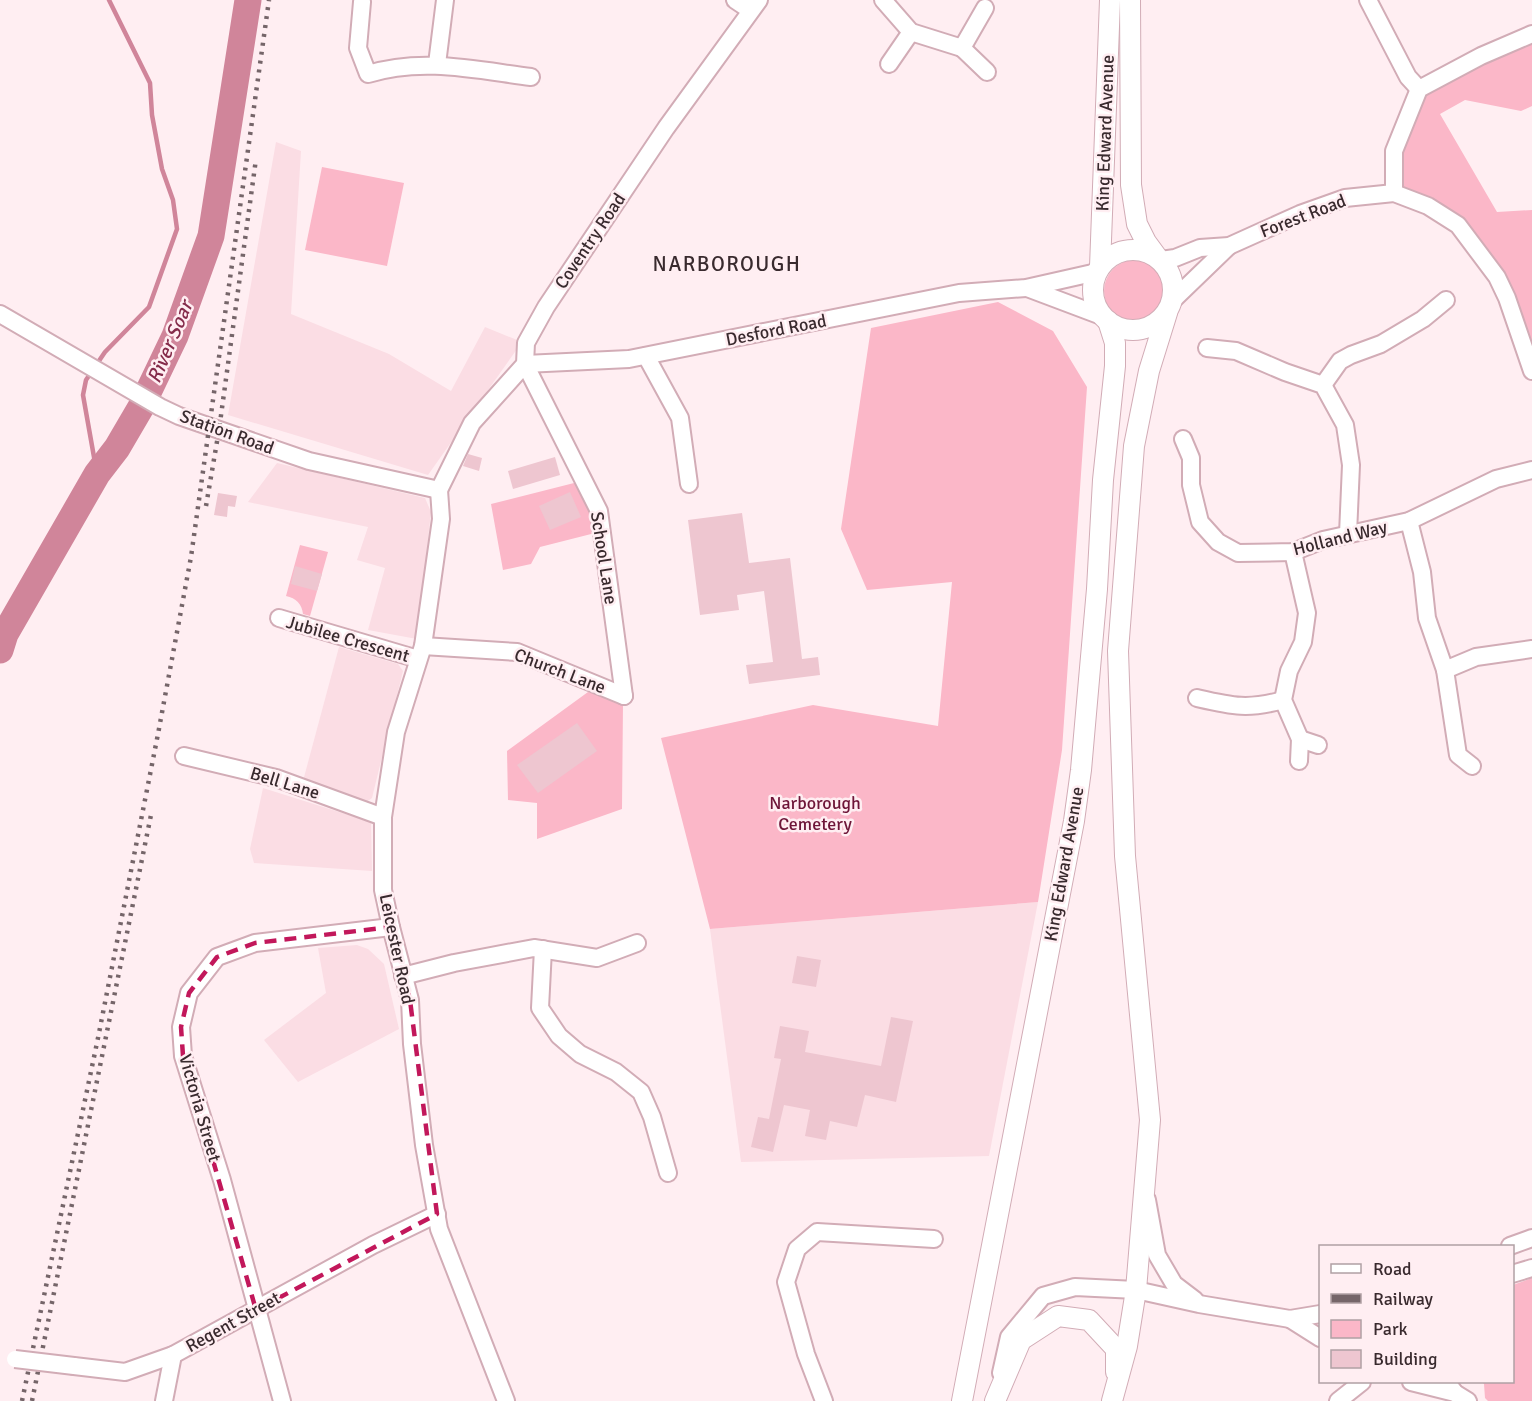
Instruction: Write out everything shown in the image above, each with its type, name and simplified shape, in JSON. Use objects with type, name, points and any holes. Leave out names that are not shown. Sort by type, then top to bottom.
[{"type":"main road","name":"King Edward Avenue","points":[[962,1401],[1074,821],[1081,770],[1103,480],[1115,366],[1115,343],[1106,319],[1097,307],[1094,295],[1094,284],[1099,270],[1110,0]]},
{"type":"main road","name":"King Edward Avenue","points":[[1114,1395],[1127,1346],[1136,1290],[1150,1120],[1125,856],[1118,651],[1134,446],[1149,371],[1174,290],[1168,269],[1146,242],[1137,224],[1131,185],[1130,0]]},
{"type":"main road","points":[[1099,270],[1109,258],[1120,252],[1139,250],[1159,259]]},
{"type":"main road","points":[[1106,319],[1126,329],[1145,328],[1157,322],[1169,307]]},
{"type":"main road","name":"King Edward Avenue","points":[[995,1398],[1021,1340],[1058,1316],[1089,1320],[1116,1349],[1114,1395]]},
{"type":"street","points":[[436,64],[445,0]]},
{"type":"street","points":[[735,0],[754,5]]},
{"type":"street","points":[[883,0],[910,32],[962,48],[987,72]]},
{"type":"street","points":[[1368,0],[1408,77],[1419,89]]},
{"type":"street","points":[[362,2],[358,48],[368,74],[385,69],[436,64],[531,77]]},
{"type":"street","name":"Coventry Road","points":[[525,364],[526,343],[546,307],[660,137],[754,5]]},
{"type":"street","points":[[962,48],[985,8]]},
{"type":"street","points":[[890,64],[910,32]]},
{"type":"street","points":[[1394,193],[1394,151],[1419,89],[1481,56],[1532,34]]},
{"type":"street","name":"Forest Road","points":[[1159,259],[1175,258],[1200,248],[1229,246],[1300,214],[1345,198],[1394,193],[1428,206],[1458,225],[1497,277],[1529,349],[1532,371]]},
{"type":"street","name":"Forest Road","points":[[1169,307],[1229,246]]},
{"type":"street","name":"Desford Road","points":[[525,364],[629,359],[960,293],[1026,288],[1099,270]]},
{"type":"street","name":"Desford Road","points":[[1026,288],[1106,319]]},
{"type":"street","points":[[1323,385],[1340,361],[1351,354],[1381,344],[1423,319],[1446,300]]},
{"type":"street","name":"Station Road","points":[[0,314],[160,407],[208,427],[309,461],[439,490]]},
{"type":"street","points":[[1207,348],[1236,351],[1323,385],[1344,424],[1351,465],[1348,534]]},
{"type":"street","points":[[646,356],[680,418],[689,484]]},
{"type":"street","points":[[439,490],[472,423],[525,364]]},
{"type":"street","name":"School Lane","points":[[525,364],[599,510],[624,696]]},
{"type":"street","name":"Holland Way","points":[[1183,439],[1191,458],[1191,485],[1200,522],[1218,542],[1238,553],[1293,552],[1348,534],[1409,521],[1496,479],[1532,470]]},
{"type":"street","name":"Leicester Road","points":[[439,490],[441,519],[420,653],[396,732],[383,817],[383,890],[390,927],[410,999],[412,1044],[424,1145],[439,1229],[506,1401]]},
{"type":"street","points":[[1409,521],[1422,572],[1427,618],[1445,670],[1452,758],[1472,766]]},
{"type":"street","points":[[1293,552],[1308,613],[1303,642],[1289,671],[1284,699],[1300,739],[1299,761]]},
{"type":"street","name":"Jubilee Crescent","points":[[279,618],[420,653]]},
{"type":"street","points":[[1445,670],[1476,657],[1532,649]]},
{"type":"street","name":"Church Lane","points":[[420,653],[517,651],[624,696]]},
{"type":"street","points":[[1197,698],[1241,707],[1263,705],[1284,699]]},
{"type":"street","points":[[1300,739],[1318,745]]},
{"type":"street","name":"Bell Lane","points":[[184,756],[276,778],[383,817]]},
{"type":"street","name":"Victoria Street","points":[[282,1401],[222,1180],[183,1056],[181,1027],[189,993],[217,957],[255,943],[390,927]]},
{"type":"street","points":[[403,976],[534,948],[597,958],[637,943]]},
{"type":"street","points":[[543,949],[540,1008],[559,1036],[580,1054],[616,1072],[641,1092],[652,1117],[668,1173]]},
{"type":"street","points":[[1144,1185],[1157,1254],[1174,1284],[1199,1304]]},
{"type":"street","name":"Regent Street","points":[[15,1359],[125,1372],[173,1355],[373,1245],[437,1214]]},
{"type":"street","points":[[824,1401],[806,1354],[786,1282],[797,1249],[817,1232],[934,1239]]},
{"type":"street","points":[[1513,1245],[1532,1238]]},
{"type":"street","points":[[1514,1273],[1532,1268]]},
{"type":"street","points":[[995,1398],[1009,1336],[1043,1296],[1075,1287],[1136,1290],[1199,1304],[1319,1323]]},
{"type":"street","points":[[1290,1319],[1319,1314]]},
{"type":"street","points":[[1290,1319],[1319,1337]]},
{"type":"street","points":[[164,1401],[173,1355]]},
{"type":"street","points":[[1340,1393],[1359,1383]]},
{"type":"street","points":[[1416,1383],[1456,1392]]},
{"type":"highlighted area","points":[[391,927],[410,1000],[437,1214],[256,1310],[183,1056],[181,1027],[189,993],[217,957],[255,943]]},
{"type":"shaded area","points":[[276,142],[301,151],[291,314],[389,354],[451,391],[485,327],[522,342],[428,475],[228,415]]},
{"type":"shaded area","points":[[277,463],[425,498],[431,512],[417,639],[368,630],[385,568],[357,560],[368,527],[248,502]]},
{"type":"shaded area","points":[[339,647],[398,664],[403,671],[372,798],[365,803],[303,781]]},
{"type":"shaded area","points":[[263,788],[371,822],[372,871],[254,863],[250,849]]},
{"type":"shaded area","points":[[1038,902],[989,1156],[741,1162],[710,929]]},
{"type":"shaded area","points":[[357,945],[368,949],[384,964],[399,1029],[298,1082],[264,1040],[326,993],[318,948]]},
{"type":"green space","points":[[1532,34],[1532,106],[1521,111],[1465,100],[1440,114],[1497,212],[1532,210],[1532,348],[1507,298],[1458,225],[1394,193],[1394,151],[1419,89]]},
{"type":"green space","points":[[322,167],[404,183],[387,266],[305,250]]},
{"type":"green space","points":[[1129,260],[1141,260],[1157,269],[1164,279],[1166,291],[1164,303],[1157,313],[1141,322],[1129,322],[1118,317],[1109,308],[1104,297],[1104,285],[1109,274],[1118,265]]},
{"type":"green space","name":"Narborough Cemetery","points":[[998,302],[1053,331],[1087,387],[1062,750],[1038,902],[710,929],[661,738],[813,705],[938,726],[952,582],[867,590],[841,529],[871,328]]},
{"type":"green space","points":[[578,482],[599,532],[540,547],[531,564],[503,570],[491,504]]},
{"type":"green space","points":[[300,545],[328,552],[310,616],[303,614],[296,600],[286,596]]},
{"type":"green space","points":[[588,692],[614,696],[623,703],[622,809],[537,839],[537,803],[508,800],[507,751]]},
{"type":"green space","points":[[1532,1278],[1532,1401],[1488,1401],[1485,1398],[1483,1383],[1514,1383],[1514,1285]]},
{"type":"building","points":[[468,454],[482,458],[479,471],[463,466]]},
{"type":"building","points":[[555,457],[560,475],[513,489],[508,471]]},
{"type":"building","points":[[570,492],[581,517],[550,530],[539,506]]},
{"type":"building","points":[[218,493],[237,496],[235,507],[228,506],[227,517],[214,515]]},
{"type":"building","points":[[742,513],[749,563],[790,558],[802,659],[818,657],[820,675],[749,684],[746,665],[773,662],[764,591],[737,595],[739,610],[700,615],[688,520]]},
{"type":"building","points":[[295,566],[322,574],[317,591],[291,584]]},
{"type":"building","points":[[577,723],[597,751],[538,793],[517,765]]},
{"type":"building","points":[[797,956],[821,960],[816,987],[792,983]]},
{"type":"building","points":[[891,1017],[913,1021],[896,1102],[865,1095],[857,1127],[830,1121],[826,1140],[805,1136],[810,1110],[784,1105],[773,1152],[751,1147],[758,1117],[769,1119],[781,1059],[774,1058],[780,1026],[809,1031],[805,1052],[881,1066]]},
{"type":"waterway","points":[[97,474],[83,395],[86,380],[105,352],[149,307],[177,229],[173,200],[162,169],[152,115],[150,83],[109,0]]},
{"type":"waterway","name":"River Soar","points":[[0,650],[5,634],[97,474],[117,448],[141,407],[175,336],[211,236],[248,0]]},
{"type":"railway","points":[[22,1401],[98,1038],[191,557],[269,0]]},
{"type":"railway","points":[[206,506],[219,430],[256,159]]},
{"type":"railway","points":[[32,1401],[152,810]]},
{"type":"district","name":"NARBOROUGH","points":[[727,264]]}]
